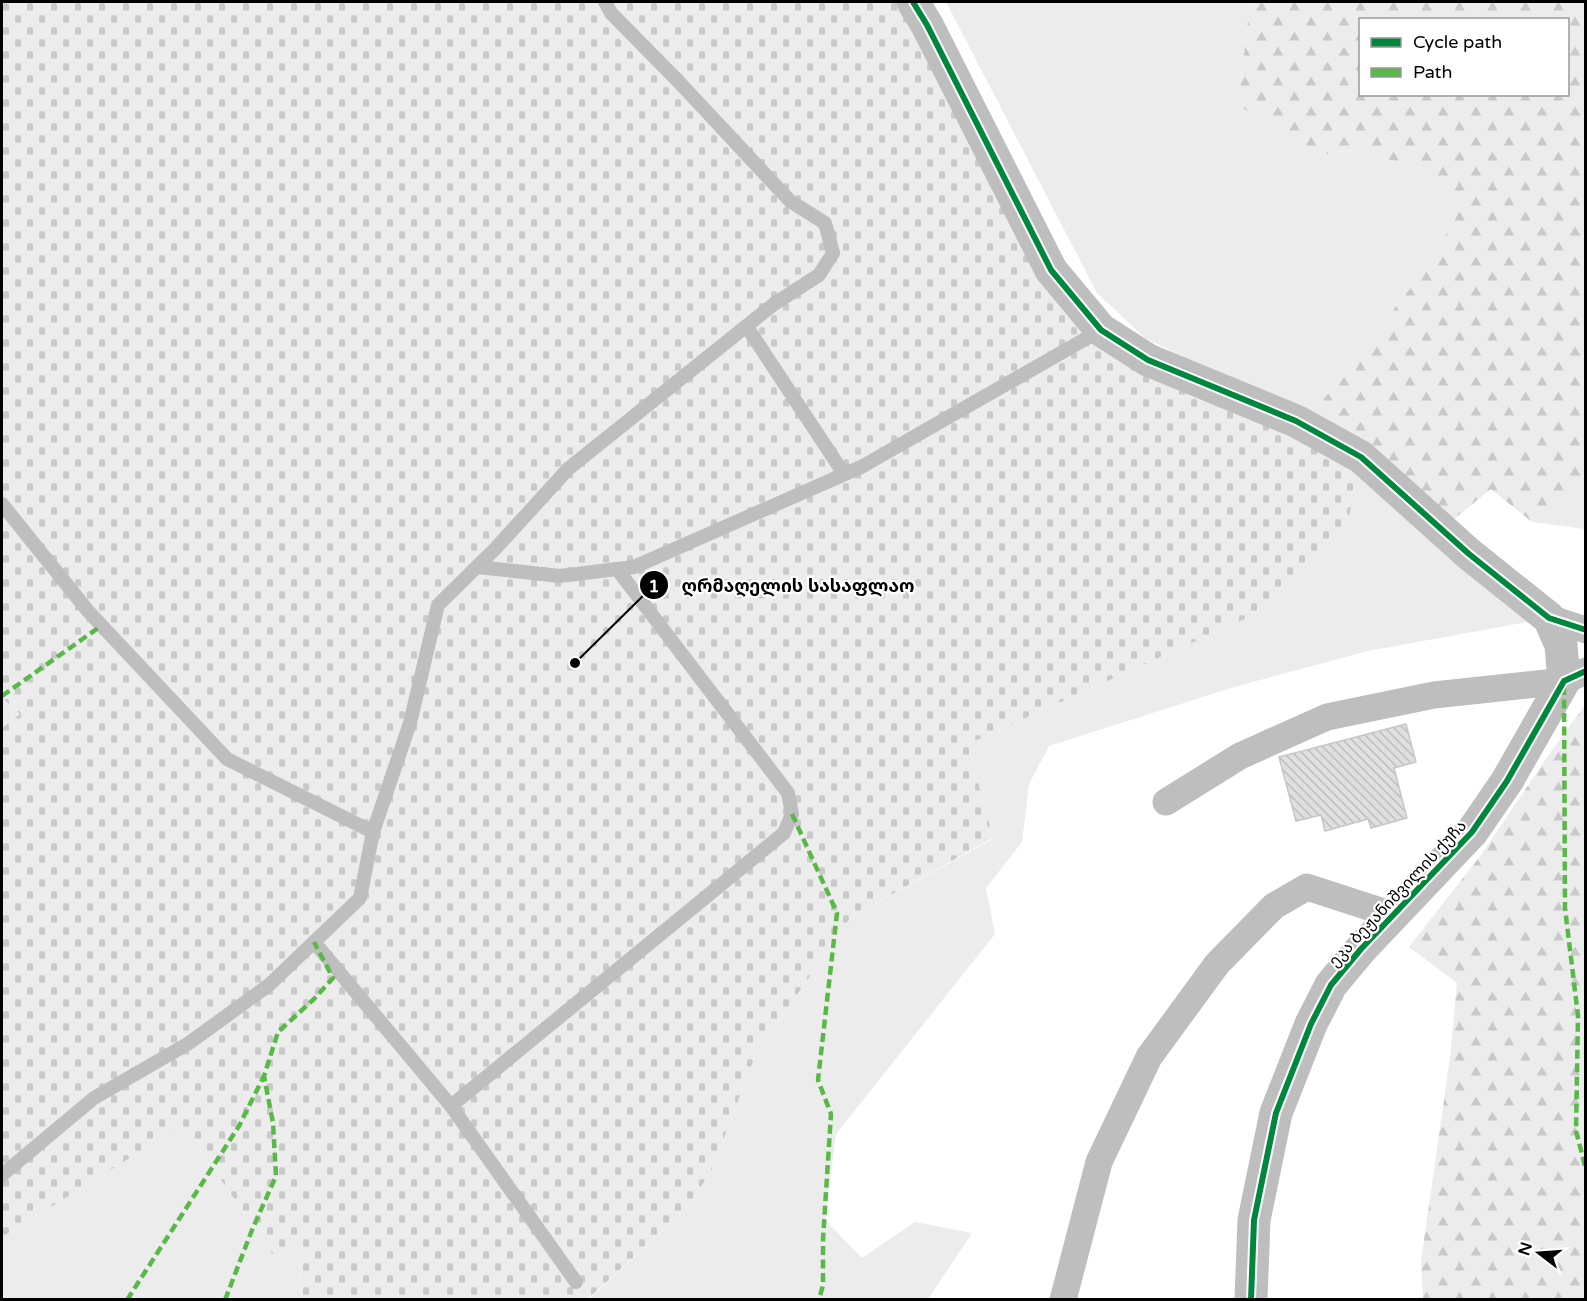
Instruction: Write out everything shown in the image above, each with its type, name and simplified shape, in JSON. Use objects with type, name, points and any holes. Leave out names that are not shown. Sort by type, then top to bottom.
[{"type":"street","points":[[913,2],[1051,270],[1101,330],[1148,360],[1296,421],[1361,457],[1469,554],[1549,618],[1586,630]]},
{"type":"street","points":[[1166,802],[1240,756],[1327,717],[1434,695],[1575,676],[1549,618]]},
{"type":"street","name":"ეკა ბეჟანიშვილის ქუჩა","points":[[1251,1299],[1254,1220],[1276,1113],[1311,1024],[1331,985],[1361,949],[1472,832],[1575,676]]},
{"type":"street","points":[[1063,1299],[1099,1162],[1149,1057],[1217,964],[1274,906],[1307,887],[1393,915]]},
{"type":"lane","points":[[2,1175],[94,1098],[189,1043],[268,985],[360,898],[373,832],[410,723],[438,605],[477,567],[568,469],[774,304],[819,274],[833,254],[825,223],[790,201],[611,13],[605,2]]},
{"type":"lane","points":[[747,327],[844,474]]},
{"type":"lane","points":[[477,567],[560,576],[634,567],[863,466],[1101,330]]},
{"type":"lane","points":[[2,504],[88,611],[227,759],[373,832]]},
{"type":"lane","points":[[451,1106],[784,833],[792,814],[788,793],[617,569]]},
{"type":"lane","points":[[314,942],[451,1106],[576,1282]]},
{"type":"green space","points":[[2,2],[898,2],[1101,330],[1361,457],[1348,522],[1256,614],[968,744],[993,838],[851,917],[756,1054],[711,1172],[685,1210],[588,1299],[302,1299],[299,1257],[293,1244],[275,1258],[201,1151],[180,1127],[2,1237],[2,728],[20,714],[2,698]]},
{"type":"green space","points":[[946,2],[1254,2],[1249,11],[1240,88],[1315,156],[1351,150],[1426,169],[1459,211],[1429,264],[1309,418],[1145,338],[1097,293]]},
{"type":"green space","points":[[1254,2],[1585,2],[1585,488],[1532,522],[1491,489],[1450,522],[1309,418],[1429,264],[1459,211],[1426,169],[1351,150],[1315,156],[1238,105],[1249,11]]},
{"type":"green space","points":[[1361,457],[1549,618],[1368,651],[1234,687],[1049,746],[1029,784],[1022,842],[986,888],[995,934],[836,1134],[825,1220],[862,1258],[915,1222],[972,1233],[928,1299],[588,1300],[685,1210],[711,1172],[756,1054],[851,917],[993,839],[968,744],[1256,614]]},
{"type":"green space","points":[[1585,488],[1585,529],[1532,522]]},
{"type":"green space","points":[[2,698],[20,714],[2,728]]},
{"type":"green space","points":[[1585,705],[1585,1299],[1423,1299],[1421,1261],[1450,1058],[1457,983],[1409,947],[1481,855]]},
{"type":"green space","points":[[180,1126],[201,1151],[275,1258],[293,1244],[299,1257],[302,1299],[2,1300],[2,1237]]},
{"type":"building","points":[[1406,724],[1416,762],[1394,768],[1407,818],[1371,828],[1368,819],[1325,831],[1321,815],[1296,821],[1279,757]]},
{"type":"marked path","points":[[2,696],[101,626]]},
{"type":"marked path","points":[[1564,686],[1565,908],[1578,1016],[1576,1131],[1586,1170]]},
{"type":"marked path","points":[[792,814],[837,913],[818,1080],[831,1114],[823,1239],[823,1285],[819,1300]]},
{"type":"marked path","points":[[225,1300],[276,1176],[273,1123],[264,1076],[278,1032],[333,978],[314,942]]},
{"type":"marked path","points":[[127,1300],[239,1126],[264,1076]]},
{"type":"cycle path","points":[[913,2],[927,25],[1051,270],[1101,330],[1148,360],[1296,421],[1361,457],[1469,554],[1549,618],[1586,630]]},
{"type":"cycle path","points":[[1251,1300],[1254,1220],[1276,1113],[1311,1024],[1331,985],[1361,949],[1472,832],[1507,781],[1564,681],[1586,671]]},
{"type":"place","name":"ღრმაღელის სასაფლაო","points":[[575,663]]}]
